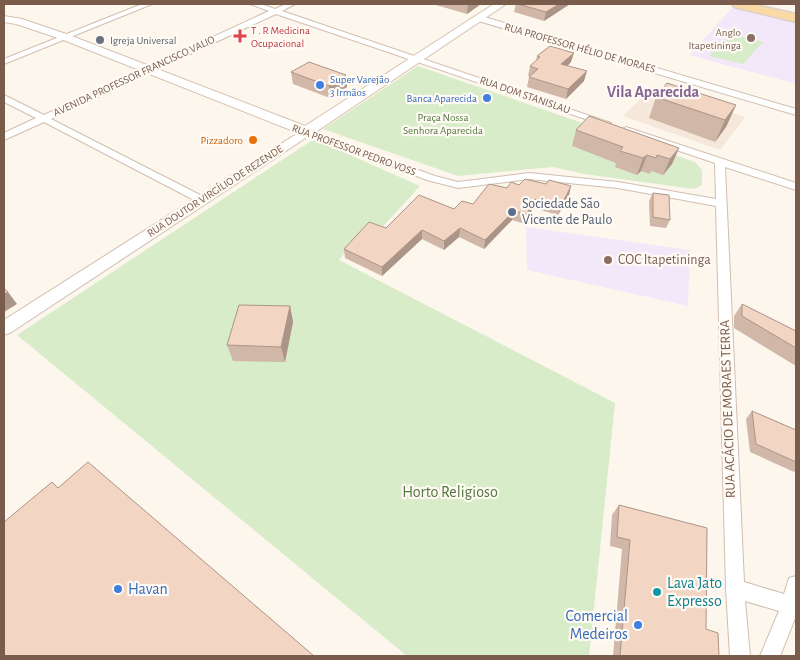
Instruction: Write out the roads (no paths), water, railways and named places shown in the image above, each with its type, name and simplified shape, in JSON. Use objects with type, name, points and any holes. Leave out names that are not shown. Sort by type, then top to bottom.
[{"type":"main road","name":"RUA DOUTOR VIRGÍLIO DE REZENDE","points":[[306,132],[500,4]]},
{"type":"main road","points":[[738,4],[796,18]]},
{"type":"main road","points":[[752,4],[796,14]]},
{"type":"main road","name":"RUA PROFESSOR PEDRO VOSS","points":[[4,19],[18,21],[65,37],[306,132]]},
{"type":"street","points":[[4,62],[148,4]]},
{"type":"street","name":"RUA DOM STANISLAU","points":[[254,4],[796,187]]},
{"type":"street","name":"AVENIDA PROFESSOR FRANCISCO VALIO","points":[[4,137],[291,4]]},
{"type":"street","name":"RUA PROFESSOR HÉLIO DE MORAES","points":[[478,18],[796,112]]},
{"type":"street","points":[[4,98],[200,199]]},
{"type":"street","name":"RUA DOUTOR VIRGÍLIO DE REZENDE","points":[[4,328],[200,199],[306,132]]},
{"type":"street","name":"RUA PROFESSOR PEDRO VOSS","points":[[306,132],[431,178],[458,185],[529,176],[618,185],[720,203]]},
{"type":"street","name":"RUA ACÁCIO DE MORAES TERRA","points":[[720,161],[735,589],[740,656]]},
{"type":"street","points":[[770,656],[794,608],[796,585]]},
{"type":"street","points":[[735,589],[794,608]]},
{"type":"place","name":"T . R Medicina Ocupacional","points":[[240,36]]},
{"type":"place","name":"Anglo Itapetininga","points":[[751,38]]},
{"type":"place","name":"Igreja Universal","points":[[100,40]]},
{"type":"place","name":"Super Varejão 3 Irmãos","points":[[320,85]]},
{"type":"place","name":"Banca Aparecida","points":[[487,98]]},
{"type":"place","name":"Pizzadoro","points":[[253,140]]},
{"type":"place","name":"Sociedade São Vicente de Paulo","points":[[512,212]]},
{"type":"place","name":"COC Itapetininga","points":[[608,260]]},
{"type":"place","name":"Havan","points":[[118,589]]},
{"type":"place","name":"Lava Jato Expresso","points":[[657,592]]},
{"type":"place","name":"Comercial Medeiros","points":[[638,625]]},
{"type":"district","name":"Vila Aparecida","points":[[653,92]]},
{"type":"park label","name":"Praça Nossa Senhora Aparecida","points":[[443,123]]},
{"type":"park label","name":"Horto Religioso","points":[[450,492]]}]
